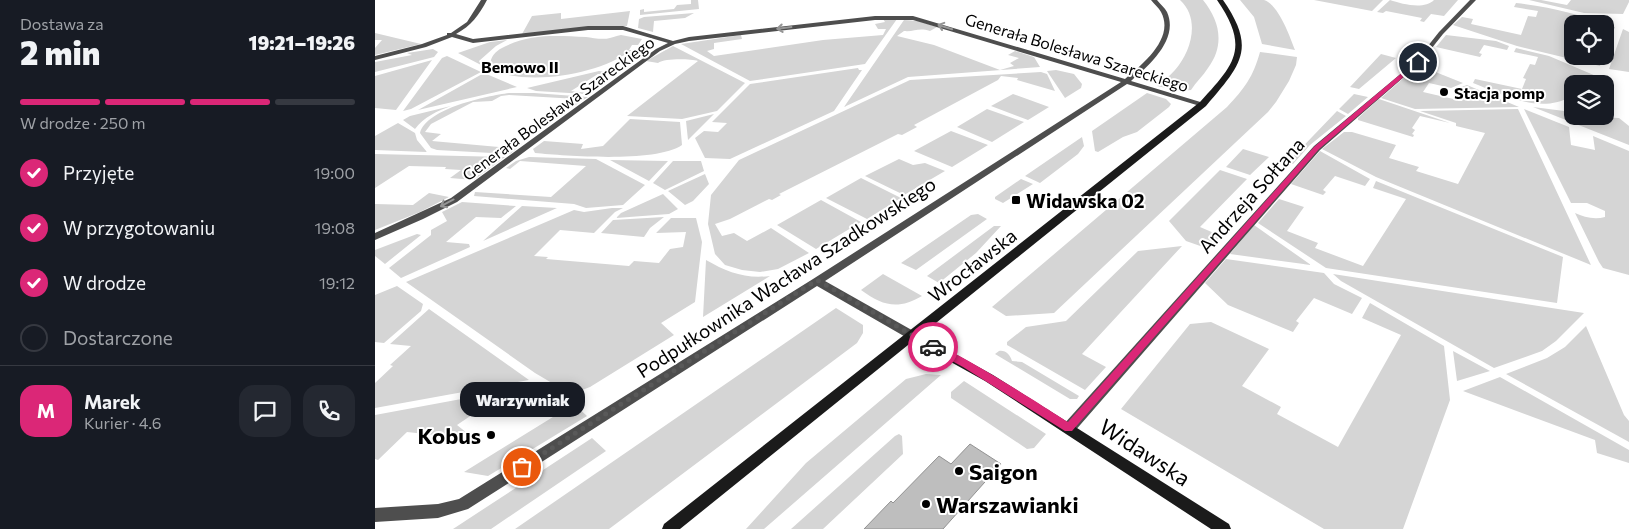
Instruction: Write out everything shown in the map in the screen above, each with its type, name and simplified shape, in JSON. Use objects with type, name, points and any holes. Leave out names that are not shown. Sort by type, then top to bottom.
[{"type":"street","points":[[375,58],[404,52],[449,34],[469,22],[484,0]]},
{"type":"street","name":"Podpułkownika Wacława Szadkowskiego","points":[[375,515],[429,512],[463,504],[1125,82],[1156,55],[1164,40],[1167,24],[1164,12],[1161,6],[1154,0]]},
{"type":"street","name":"Wrocławska","points":[[669,529],[1203,104],[1225,80],[1235,62],[1239,46],[1238,31],[1233,16],[1220,0]]},
{"type":"street","name":"Andrzeja Sołtana","points":[[1069,428],[1317,148],[1418,62],[1441,33],[1473,0]]},
{"type":"street","name":"Generała Bolesława Szareckiego","points":[[375,237],[454,200],[658,50],[673,43],[689,39],[897,17],[913,18],[1203,104]]},
{"type":"street","points":[[449,34],[473,41],[588,28],[623,28],[673,43]]},
{"type":"street","points":[[817,280],[913,336]]},
{"type":"street","name":"Widawska","points":[[913,336],[966,364],[1069,428],[1224,529]]},
{"type":"shaded area","points":[[691,0],[698,0],[699,9],[640,15],[640,10],[644,9],[644,12],[674,9],[677,5],[691,4]]},
{"type":"shaded area","points":[[1180,0],[1203,0],[1213,16],[1218,33],[1217,51],[1204,74],[1191,90],[1181,91],[1157,86],[1181,63],[1189,45],[1192,26],[1190,16]]},
{"type":"shaded area","points":[[1240,0],[1264,0],[1269,3],[1283,22],[1295,50],[1262,44],[1254,17]]},
{"type":"shaded area","points":[[1314,0],[1383,0],[1372,11]]},
{"type":"shaded area","points":[[1390,0],[1407,4],[1425,5],[1434,0],[1458,0],[1444,16],[1431,14],[1424,22],[1420,21],[1422,18],[1386,11],[1383,13],[1377,12]]},
{"type":"shaded area","points":[[1529,0],[1541,0],[1567,5],[1571,0],[1629,0],[1629,2],[1623,14],[1584,13]]},
{"type":"shaded area","points":[[1516,3],[1577,15],[1564,15],[1564,57],[1517,46],[1453,25],[1462,17],[1473,19],[1471,24],[1521,35],[1528,16],[1536,17],[1538,11],[1514,7]]},
{"type":"shaded area","points":[[630,11],[627,26],[596,26],[522,34],[532,16],[561,13],[561,19]]},
{"type":"shaded area","points":[[694,13],[685,18],[654,21],[653,32],[638,28],[639,19],[644,17]]},
{"type":"shaded area","points":[[883,19],[897,19],[865,64],[750,81],[681,44],[741,35],[742,39],[714,43],[714,49],[707,51],[714,56],[823,40],[883,35],[886,29],[878,29],[875,24],[885,22]]},
{"type":"shaded area","points":[[904,20],[918,21],[937,27],[930,31],[922,29],[904,31],[897,36],[934,45],[1000,70],[1014,66],[1010,63],[1019,58],[1008,55],[1015,51],[1034,57],[1040,67],[908,77],[844,107]]},
{"type":"shaded area","points":[[1623,29],[1629,32],[1629,72],[1609,69],[1610,65],[1614,65],[1614,55]]},
{"type":"shaded area","points":[[375,33],[421,44],[375,55],[375,48],[382,40],[375,40]]},
{"type":"shaded area","points":[[621,35],[642,39],[638,45],[632,45],[629,50],[632,50],[618,59],[583,72],[544,77],[525,77],[507,75],[491,70],[491,60],[496,52],[512,43],[523,40],[543,36],[604,39]]},
{"type":"shaded area","points":[[1446,35],[1496,41],[1509,46],[1507,50],[1484,45],[1479,53],[1482,54],[1480,57],[1436,47]]},
{"type":"shaded area","points":[[507,40],[496,46],[479,61],[481,65],[458,53],[490,42]]},
{"type":"shaded area","points":[[673,46],[745,83],[717,111],[682,119],[627,116],[698,61],[684,59],[661,61],[658,63],[646,61]]},
{"type":"shaded area","points":[[1516,48],[1549,56],[1564,62],[1564,65],[1570,65],[1594,75],[1564,75],[1564,99],[1547,104],[1522,101],[1473,83],[1475,79],[1522,89],[1526,79],[1523,78],[1530,64],[1535,65],[1538,57],[1514,52]]},
{"type":"shaded area","points":[[433,49],[438,52],[434,57],[375,72],[375,62],[412,55],[407,53]]},
{"type":"shaded area","points":[[1260,52],[1297,57],[1296,65],[1289,81],[1268,112],[1054,313],[1006,316],[992,307],[1227,107],[1248,82]]},
{"type":"shaded area","points":[[1381,54],[1396,58],[1359,89],[1350,87]]},
{"type":"shaded area","points":[[447,56],[481,72],[411,109],[403,111],[442,58]]},
{"type":"shaded area","points":[[432,60],[396,110],[375,108],[375,76]]},
{"type":"shaded area","points":[[1416,67],[1428,69],[1463,83],[1451,88],[1429,83],[1423,92],[1462,101],[1465,93],[1453,90],[1467,85],[1519,107],[1415,109],[1381,98]]},
{"type":"shaded area","points":[[858,68],[862,70],[834,111],[730,159],[705,158],[695,138],[704,131],[718,132],[727,123],[712,122],[750,84]]},
{"type":"shaded area","points":[[1056,70],[1074,74],[1082,84],[1081,88],[1065,98],[1047,71]]},
{"type":"shaded area","points":[[599,71],[619,74],[598,74],[571,91],[588,93],[586,94],[536,91],[527,88]]},
{"type":"shaded area","points":[[1041,72],[1047,74],[1055,91],[1017,80],[1018,78],[1001,76],[998,80],[914,125],[917,127],[902,135],[898,134],[779,194],[781,195],[772,200],[769,199],[730,219],[715,224],[722,236],[734,233],[747,241],[771,228],[809,253],[778,269],[760,272],[742,270],[725,265],[715,254],[708,224],[711,195],[739,160],[910,80]]},
{"type":"shaded area","points":[[484,73],[517,87],[418,110]]},
{"type":"shaded area","points":[[509,93],[588,97],[574,106],[568,106],[577,99],[509,95],[501,96],[492,101],[473,102],[431,124],[425,132],[441,134],[432,141],[511,148],[517,143],[522,144],[510,154],[437,150],[431,148],[420,133],[425,124],[445,110],[473,100]]},
{"type":"shaded area","points":[[1147,93],[1166,99],[1171,104],[1137,132],[1123,137],[1098,152],[1095,151],[1092,131]]},
{"type":"shaded area","points":[[1013,94],[1049,107],[1028,120],[991,106]]},
{"type":"shaded area","points":[[1354,94],[1368,97],[1348,114],[1339,109]]},
{"type":"shaded area","points":[[1379,99],[1450,123],[1420,116],[1412,128],[1415,130],[1412,134],[1414,135],[1413,137],[1358,120]]},
{"type":"shaded area","points":[[451,106],[431,115],[415,129],[403,120],[410,116]]},
{"type":"shaded area","points":[[1533,107],[1564,111],[1564,119]]},
{"type":"shaded area","points":[[987,109],[1024,122],[992,142],[957,127]]},
{"type":"shaded area","points":[[1518,109],[1591,265],[1376,177],[1322,149],[1344,132],[1352,132],[1396,145],[1389,158],[1419,167],[1416,171],[1458,184],[1485,133],[1456,126],[1456,123],[1420,111]]},
{"type":"shaded area","points":[[1524,109],[1569,127],[1571,145],[1595,150],[1593,136],[1629,151],[1629,275],[1603,268],[1575,213],[1597,218],[1605,217],[1605,211],[1587,203],[1571,203]]},
{"type":"shaded area","points":[[1337,111],[1346,116],[1310,145],[1293,164],[1288,162]]},
{"type":"shaded area","points":[[714,114],[688,140],[686,121]]},
{"type":"shaded area","points":[[1614,118],[1619,118],[1629,126],[1629,145],[1578,125],[1614,125]]},
{"type":"shaded area","points":[[630,119],[680,122],[682,145],[670,151],[653,154],[611,157],[535,153],[533,149],[544,141],[583,144],[581,149],[603,146]]},
{"type":"shaded area","points":[[398,123],[415,133],[417,140],[427,152],[375,150],[375,136]]},
{"type":"shaded area","points":[[951,131],[988,145],[952,167],[914,151]]},
{"type":"shaded area","points":[[1082,137],[1084,146],[1078,154],[1040,183],[1025,176]]},
{"type":"shaded area","points":[[1243,149],[1269,157],[1250,175],[1226,167]]},
{"type":"shaded area","points":[[1320,151],[1370,179],[1365,186],[1335,176],[1323,190],[1326,192],[1323,195],[1291,184]]},
{"type":"shaded area","points":[[375,154],[505,157],[474,180],[450,178],[461,170],[445,169],[446,167],[409,166],[375,188]]},
{"type":"shaded area","points":[[529,157],[596,159],[645,185],[623,205],[586,208],[574,204],[474,196],[475,192],[551,197],[586,166],[520,161],[510,169],[506,168],[516,161]]},
{"type":"shaded area","points":[[899,159],[913,165],[925,163],[945,171],[904,195],[865,176]]},
{"type":"shaded area","points":[[610,160],[668,161],[649,181]]},
{"type":"shaded area","points":[[673,161],[701,161],[704,171],[665,190],[653,183]]},
{"type":"shaded area","points":[[1220,170],[1247,179],[1200,227],[1221,236],[1209,249],[1186,241],[1169,221]]},
{"type":"shaded area","points":[[705,174],[709,184],[693,201],[685,205],[668,191]]},
{"type":"shaded area","points":[[861,178],[901,198],[867,219],[826,198]]},
{"type":"shaded area","points":[[1021,179],[1033,184],[1003,203],[995,199],[995,197]]},
{"type":"shaded area","points":[[1376,181],[1563,257],[1557,303],[1326,268],[1258,223],[1279,199],[1304,207],[1287,231],[1318,243],[1315,248],[1363,266],[1406,199],[1373,188]]},
{"type":"shaded area","points":[[429,193],[449,197],[420,212],[375,230],[375,204],[413,205]]},
{"type":"shaded area","points":[[663,194],[678,209],[669,214],[616,218],[621,213]]},
{"type":"shaded area","points":[[821,200],[861,222],[816,249],[777,225]]},
{"type":"shaded area","points":[[462,202],[516,206],[501,218],[476,217],[446,242],[469,244],[470,247],[401,278],[389,268],[431,235],[431,230],[447,221],[442,212]]},
{"type":"shaded area","points":[[522,206],[557,208],[483,241]]},
{"type":"shaded area","points":[[623,208],[615,212],[594,233],[560,230],[534,256],[548,257],[546,259],[629,266],[634,261],[659,263],[670,249],[683,247],[686,232],[656,233],[671,218],[696,218],[702,242],[695,302],[661,323],[674,335],[590,387],[577,392],[569,393],[535,373],[406,282],[574,210],[584,212]]},
{"type":"shaded area","points":[[978,214],[987,219],[916,270],[901,263],[971,215]]},
{"type":"shaded area","points":[[664,217],[650,228],[644,237],[601,233],[613,220]]},
{"type":"shaded area","points":[[1254,225],[1311,265],[1230,254]]},
{"type":"shaded area","points":[[994,226],[1001,226],[976,253],[939,283],[927,276]]},
{"type":"shaded area","points":[[417,234],[421,235],[385,264],[375,256],[375,250]]},
{"type":"shaded area","points":[[1182,246],[1082,354],[1106,367],[1085,390],[1007,345],[1007,342],[1026,327],[1066,321],[1138,251]]},
{"type":"shaded area","points":[[1226,259],[1324,273],[1334,284],[1362,298],[1352,314],[1314,298],[1296,321],[1299,323],[1293,332],[1228,305],[1205,283]]},
{"type":"shaded area","points":[[706,260],[737,274],[761,277],[770,276],[703,317]]},
{"type":"shaded area","points":[[883,274],[922,296],[905,303],[891,304],[876,300],[861,290]]},
{"type":"shaded area","points":[[1333,274],[1584,313],[1556,341],[1542,351],[1494,368],[1341,281]]},
{"type":"shaded area","points":[[397,286],[423,304],[421,311],[384,343],[375,342],[375,295]]},
{"type":"shaded area","points":[[1370,303],[1444,346],[1450,400],[1403,529],[1324,529],[1121,409],[1190,324],[1211,322],[1269,349],[1242,386],[1281,407],[1277,414],[1338,447],[1401,335],[1362,318]]},
{"type":"shaded area","points":[[836,308],[863,325],[863,333],[857,343],[609,529],[515,529]]},
{"type":"shaded area","points":[[429,309],[529,380],[375,408],[375,383],[393,366],[390,365],[411,346],[390,344]]},
{"type":"shaded area","points":[[1586,326],[1624,415],[1629,421],[1629,442],[1506,374],[1547,358],[1565,347]]},
{"type":"shaded area","points":[[999,351],[1004,351],[1012,361],[1022,362],[1079,396],[1077,399],[1070,399],[995,354]]},
{"type":"shaded area","points":[[1453,351],[1490,371],[1457,381]]},
{"type":"shaded area","points":[[926,374],[941,375],[764,529],[746,529],[806,463],[906,379]]},
{"type":"shaded area","points":[[1500,377],[1629,450],[1629,463],[1597,453],[1595,440],[1463,391]]},
{"type":"shaded area","points":[[964,381],[1046,434],[1034,448],[1027,449],[951,398],[951,392]]},
{"type":"shaded area","points":[[531,386],[548,397],[544,400],[530,389],[501,409],[491,402],[457,425],[472,439],[407,432],[378,460],[375,459],[375,415]]},
{"type":"shaded area","points":[[574,404],[587,416],[488,476],[464,472]]},
{"type":"shaded area","points":[[899,434],[902,436],[903,454],[823,529],[791,529],[895,436]]},
{"type":"shaded area","points":[[592,438],[606,451],[491,529],[453,529]]},
{"type":"building","points":[[970,444],[1001,464],[943,529],[864,529],[891,501],[893,503],[939,456],[951,464]]},
{"type":"way so far","points":[[522,467],[817,280],[933,347]]},
{"type":"place","name":"Stacja pomp","points":[[1444,92]]},
{"type":"place","name":"Widawska 02","points":[[1016,200]]},
{"type":"place","name":"Kobus","points":[[491,435]]},
{"type":"place","name":"Warzywniak","points":[[522,467]]},
{"type":"place","name":"Saigon","points":[[959,471]]},
{"type":"place","name":"Warszawianki","points":[[926,504]]},
{"type":"district","name":"Bemowo II","points":[[520,66]]},
{"type":"route","points":[[933,347],[966,364],[1069,428],[1317,148],[1418,62]]}]
